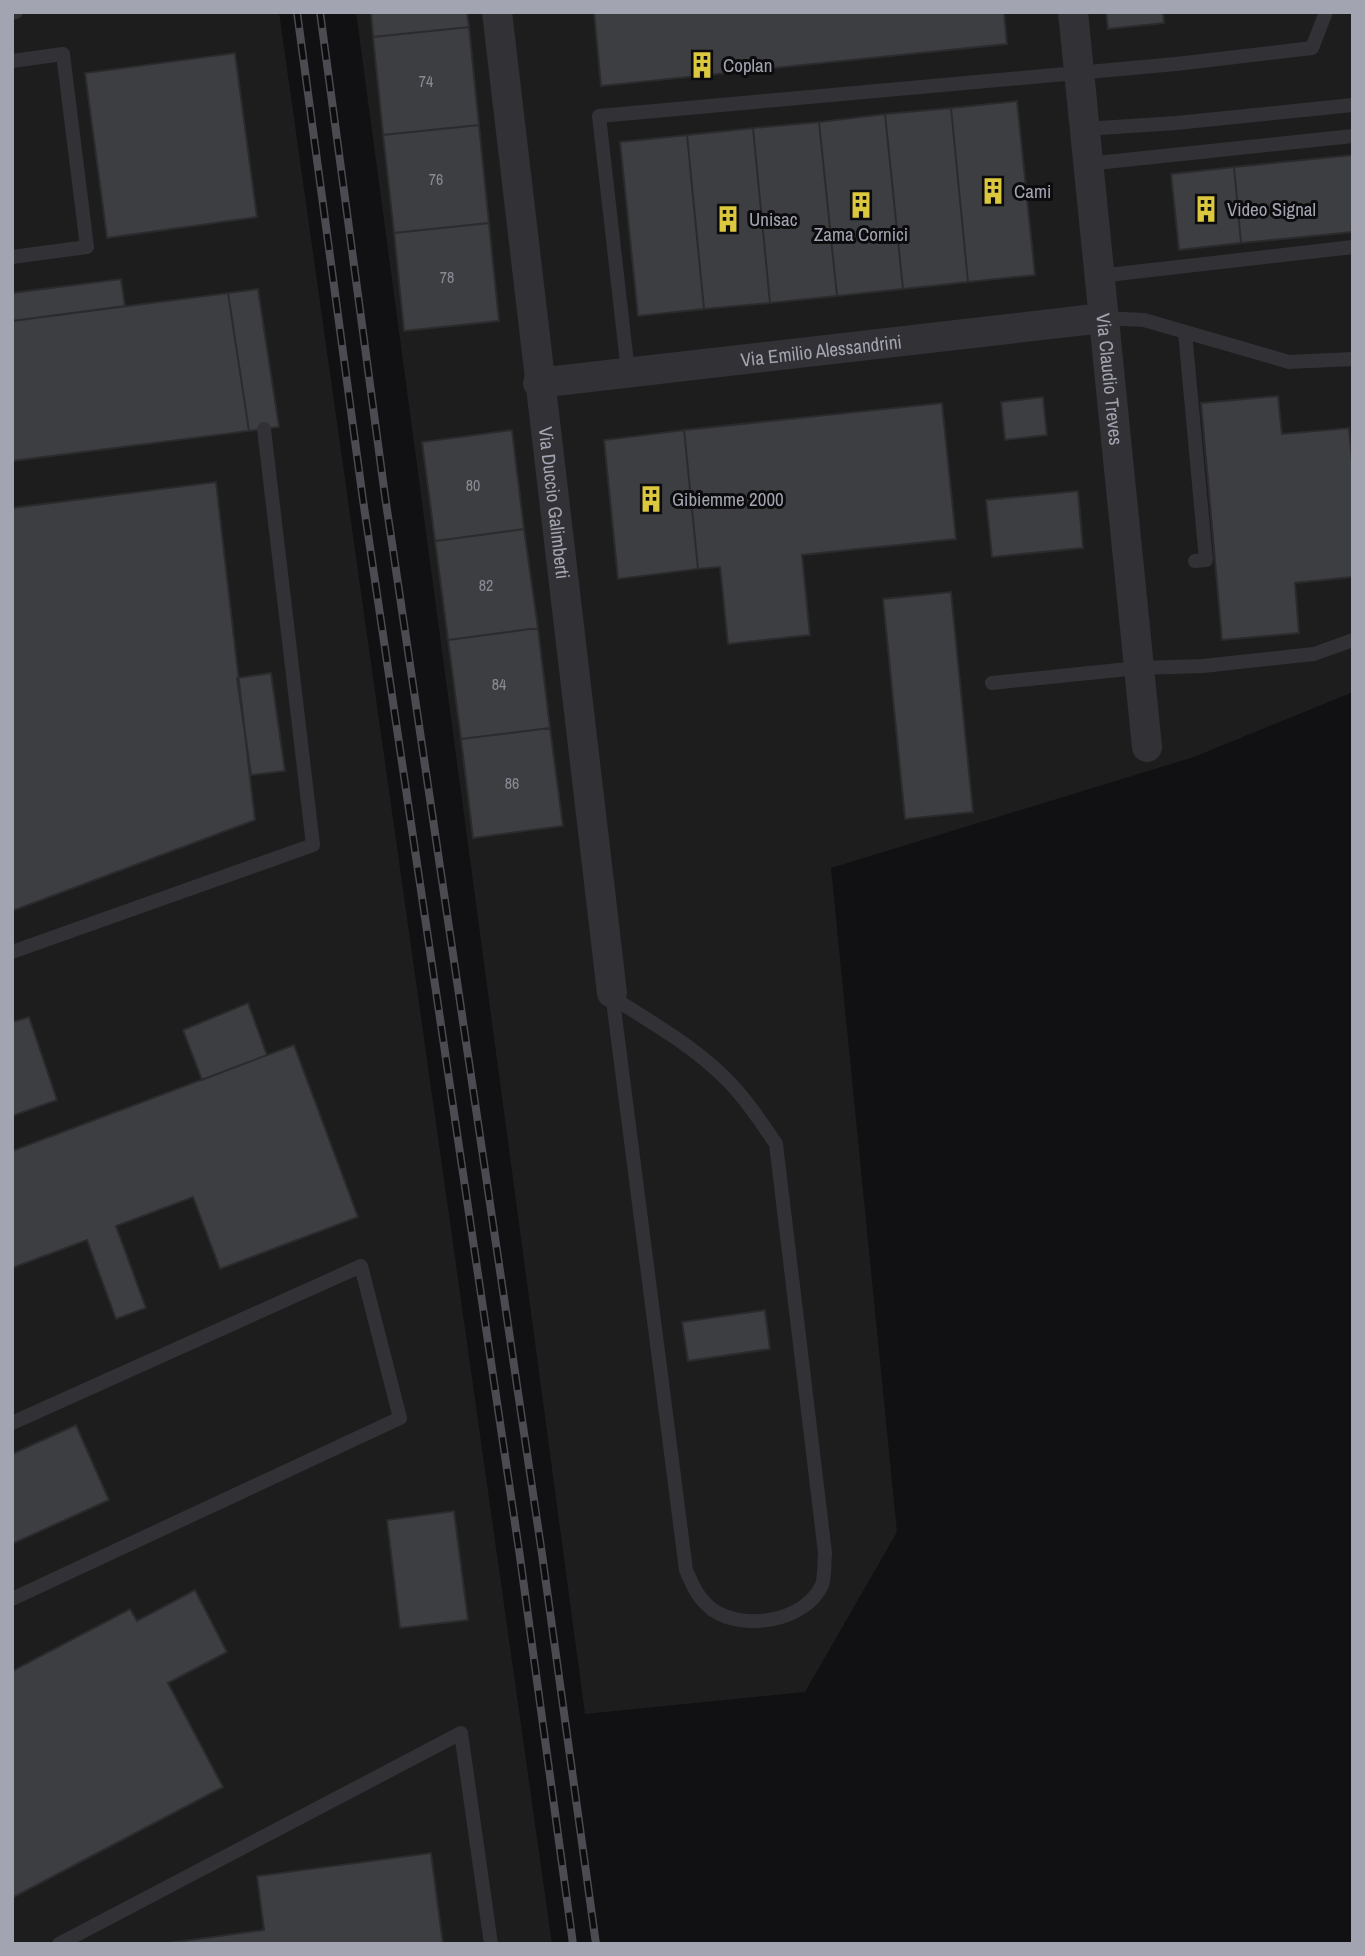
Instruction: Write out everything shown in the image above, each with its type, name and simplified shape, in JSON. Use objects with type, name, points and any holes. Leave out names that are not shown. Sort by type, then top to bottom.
[{"type":"street","name":"Via Duccio Galimberti","points":[[497,12],[538,383],[612,996]]},
{"type":"street","name":"Via Claudio Treves","points":[[1073,12],[1147,747]]},
{"type":"street","name":"Via Emilio Alessandrini","points":[[538,383],[1103,318]]},
{"type":"lane","points":[[628,372],[599,116],[1079,73],[1312,48],[1326,12]]},
{"type":"lane","points":[[12,61],[63,54],[86,247],[12,257]]},
{"type":"lane","points":[[1084,130],[1349,105],[1353,92]]},
{"type":"lane","points":[[1087,164],[1353,136]]},
{"type":"lane","points":[[1098,276],[1353,247]]},
{"type":"lane","points":[[1103,318],[1144,320],[1289,362],[1353,359]]},
{"type":"lane","points":[[1185,332],[1206,561],[1195,561]]},
{"type":"lane","points":[[12,952],[313,845],[264,429]]},
{"type":"lane","points":[[992,682],[1138,668],[1203,666],[1314,654],[1353,640]]},
{"type":"lane","points":[[612,996],[672,1035],[730,1082],[755,1111],[776,1144],[825,1553],[822,1585],[795,1612],[774,1619],[754,1622],[733,1619],[714,1611],[699,1597],[686,1570],[612,996]]},
{"type":"lane","points":[[12,1423],[361,1266],[400,1418],[12,1599]]},
{"type":"lane","points":[[59,1944],[461,1733],[491,1944]]},
{"type":"shaded area","points":[[12,12],[279,12],[552,1944],[12,1944]]},
{"type":"shaded area","points":[[356,12],[1353,12],[1353,692],[1194,757],[831,868],[897,1532],[805,1692],[585,1714]]},
{"type":"building","points":[[371,12],[467,12],[469,27],[373,37]]},
{"type":"building","name":"Coplan","points":[[594,12],[1004,12],[1007,44],[601,86]]},
{"type":"building","points":[[1106,12],[1163,12],[1164,23],[1108,29]]},
{"type":"building","points":[[469,27],[479,125],[383,135],[373,37]]},
{"type":"building","points":[[235,53],[257,217],[107,238],[85,73]]},
{"type":"building","name":"Cami","points":[[1017,101],[1035,275],[968,282],[951,108]]},
{"type":"building","name":"Cami","points":[[951,108],[968,282],[903,289],[885,114]]},
{"type":"building","name":"Zama Cornici","points":[[885,114],[903,289],[837,296],[819,122]]},
{"type":"building","name":"Unisac","points":[[819,122],[837,296],[770,303],[753,128]]},
{"type":"building","points":[[479,125],[489,223],[394,233],[383,135]]},
{"type":"building","name":"Unisac","points":[[753,128],[770,303],[704,309],[687,135]]},
{"type":"building","name":"Unisac","points":[[687,135],[704,309],[638,316],[620,142]]},
{"type":"building","points":[[1353,155],[1353,232],[1241,243],[1234,167]]},
{"type":"building","name":"Video Signal","points":[[1234,167],[1241,243],[1179,250],[1171,174]]},
{"type":"building","points":[[489,223],[499,321],[404,331],[394,233]]},
{"type":"building","points":[[121,279],[125,306],[12,321],[12,293]]},
{"type":"building","points":[[258,289],[279,427],[249,431],[228,293]]},
{"type":"building","points":[[228,293],[249,431],[12,461],[12,321]]},
{"type":"building","points":[[1278,396],[1282,434],[1349,428],[1353,472],[1353,577],[1295,583],[1299,633],[1222,640],[1201,403]]},
{"type":"building","points":[[1043,397],[1047,435],[1005,440],[1001,402]]},
{"type":"building","points":[[942,403],[956,539],[802,555],[810,635],[728,644],[720,567],[698,569],[684,430]]},
{"type":"building","points":[[512,430],[524,529],[435,541],[422,442]]},
{"type":"building","name":"Gibiemme 2000","points":[[684,430],[698,569],[618,579],[604,440]]},
{"type":"building","points":[[216,482],[255,820],[12,911],[12,508]]},
{"type":"building","points":[[1078,491],[1083,548],[992,557],[986,500]]},
{"type":"building","points":[[524,529],[538,628],[448,640],[435,541]]},
{"type":"building","points":[[951,592],[973,812],[905,819],[883,599]]},
{"type":"building","points":[[538,628],[550,728],[461,739],[448,640]]},
{"type":"building","points":[[271,673],[285,771],[251,775],[237,678]]},
{"type":"building","points":[[550,728],[563,826],[473,838],[461,739]]},
{"type":"building","points":[[248,1003],[267,1055],[202,1080],[183,1030]]},
{"type":"building","points":[[29,1017],[57,1100],[12,1116],[12,1022]]},
{"type":"building","points":[[294,1045],[358,1217],[220,1269],[193,1197],[116,1226],[146,1308],[116,1319],[87,1240],[12,1268],[12,1151]]},
{"type":"building","points":[[765,1310],[770,1349],[688,1361],[682,1322]]},
{"type":"building","points":[[76,1425],[109,1500],[12,1544],[12,1454]]},
{"type":"building","points":[[454,1511],[468,1620],[400,1628],[387,1520]]},
{"type":"building","points":[[195,1590],[227,1652],[168,1683],[223,1787],[12,1898],[12,1671],[130,1609],[137,1621]]},
{"type":"building","points":[[431,1853],[443,1944],[161,1944],[264,1930],[257,1876]]},
{"type":"railway","points":[[297,12],[363,500],[520,1557],[573,1944]]},
{"type":"railway","points":[[320,12],[385,496],[542,1554],[596,1944]]},
{"type":"place","name":"Coplan","points":[[702,65]]},
{"type":"place","name":"Cami","points":[[993,191]]},
{"type":"place","name":"Zama Cornici","points":[[861,205]]},
{"type":"place","name":"Video Signal","points":[[1206,209]]},
{"type":"place","name":"Unisac","points":[[728,219]]},
{"type":"place","name":"Gibiemme 2000","points":[[651,499]]}]
